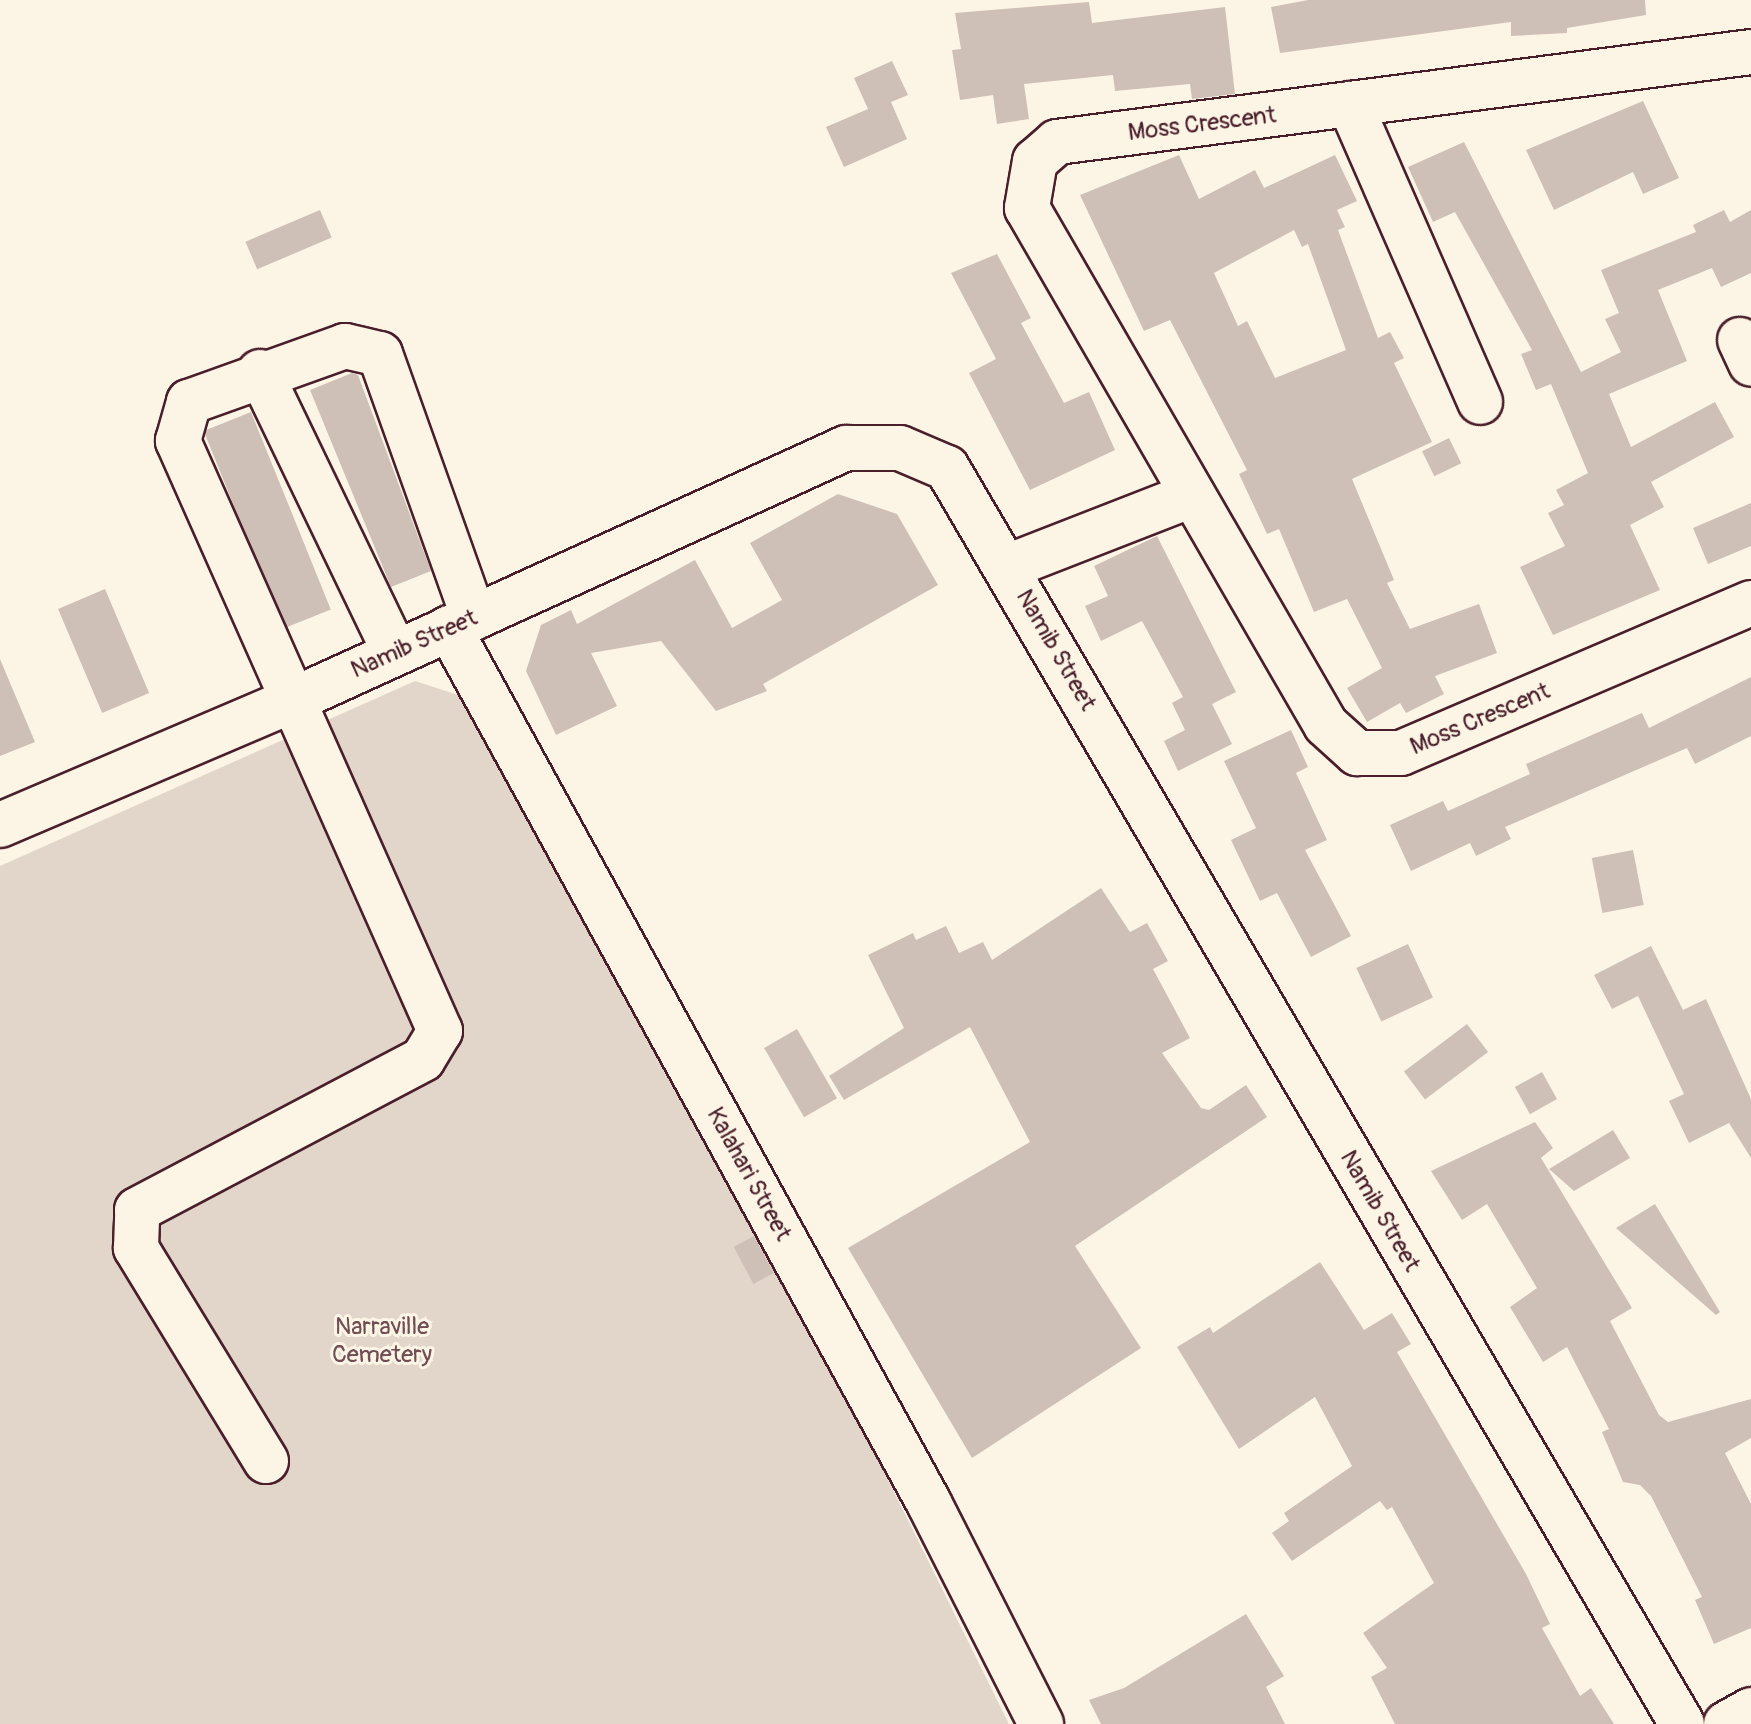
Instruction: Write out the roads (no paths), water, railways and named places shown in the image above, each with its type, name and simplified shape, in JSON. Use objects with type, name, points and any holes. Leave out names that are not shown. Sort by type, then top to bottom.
[{"type":"street","name":"Moss Crescent","points":[[1751,52],[1057,142],[1035,161],[1027,208],[1326,725],[1357,753],[1401,753],[1751,603]]},
{"type":"street","points":[[1350,104],[1480,402]]},
{"type":"street","name":"Kalahari Street","points":[[260,372],[345,346],[380,354],[462,623],[929,1503],[1041,1724]]},
{"type":"street","points":[[266,1461],[136,1248],[137,1210],[423,1059],[440,1031],[178,441],[189,402],[260,372],[394,651]]},
{"type":"street","name":"Namib Street","points":[[0,825],[293,700],[394,651],[846,448],[900,448],[947,468],[1682,1724]]},
{"type":"street","points":[[1007,567],[1192,495]]},
{"type":"street","points":[[1726,1724],[1751,1710]]},
{"type":"park label","name":"Narraville Cemetery","points":[[382,1341]]}]
